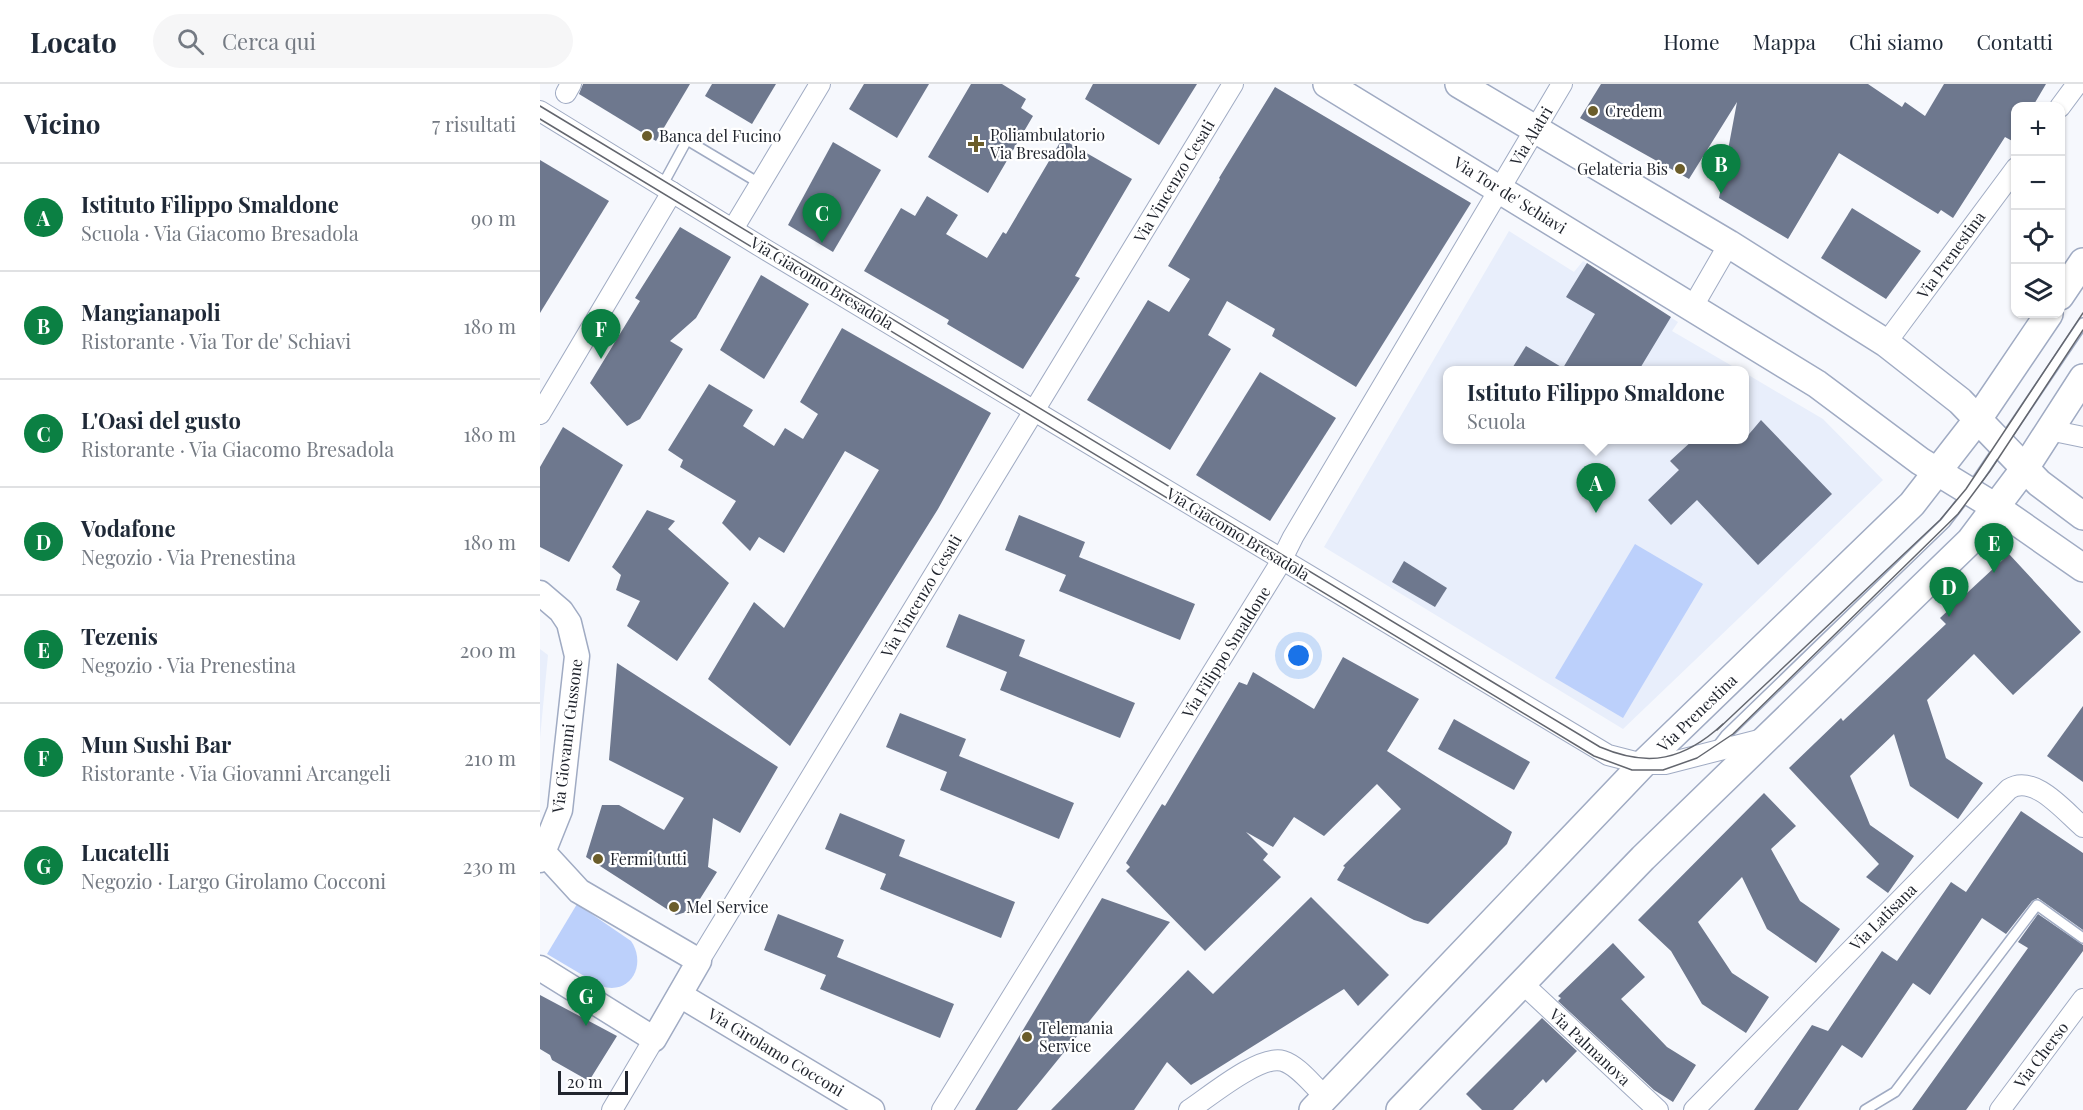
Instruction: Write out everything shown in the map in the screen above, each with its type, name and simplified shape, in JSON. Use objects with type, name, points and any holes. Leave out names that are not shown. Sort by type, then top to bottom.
[{"type":"main road","name":"Via Tor de' Schiavi","points":[[1327,84],[1816,384],[1937,473],[1997,508],[2083,568]]},
{"type":"main road","points":[[1459,84],[1729,243],[1886,343],[1978,419],[2039,483],[2083,516]]},
{"type":"main road","points":[[2065,290],[2083,262]]},
{"type":"main road","name":"Via Prenestina","points":[[1319,1103],[1643,765],[1875,542],[1937,473],[1978,419],[2046,318]]},
{"type":"main road","points":[[1400,1110],[1763,739],[1960,551],[1997,508],[2083,378]]},
{"type":"street","points":[[733,229],[820,84]]},
{"type":"street","name":"Via Vincenzo Cesati","points":[[612,1110],[699,961],[1233,84]]},
{"type":"street","name":"Via Alatri","points":[[1499,189],[1563,84]]},
{"type":"street","points":[[2064,102],[2077,84]]},
{"type":"street","points":[[540,111],[667,189],[540,414]]},
{"type":"street","name":"Via Prenestina","points":[[1886,343],[2011,175]]},
{"type":"street","name":"Via Giacomo Bresadola","points":[[667,189],[1608,755],[1643,765],[1671,763],[1763,739]]},
{"type":"street","name":"Via Filippo Smaldone","points":[[942,1110],[1281,560],[1499,189]]},
{"type":"street","points":[[1692,308],[1729,243]]},
{"type":"street","points":[[2049,430],[2083,437]]},
{"type":"street","name":"Via Giovanni Gussone","points":[[540,593],[561,611],[568,623],[577,656],[560,810],[542,857]]},
{"type":"street","name":"Via Latisana","points":[[1694,1110],[2009,789],[2021,784],[2032,786],[2083,827]]},
{"type":"street","points":[[542,857],[579,891],[699,961]]},
{"type":"street","points":[[540,968],[654,1039]]},
{"type":"street","name":"Via Palmanova","points":[[1522,983],[1658,1110]]},
{"type":"street","name":"Via Girolamo Cocconi","points":[[680,995],[872,1110]]},
{"type":"street","name":"Via Cherso","points":[[2000,1110],[2083,999]]},
{"type":"street","name":"Via Prenestina","points":[[1189,1110],[1249,1070],[1271,1060],[1289,1065],[1319,1103]]},
{"type":"lane","points":[[667,189],[687,140],[759,183]]},
{"type":"lane","points":[[1709,754],[1945,523],[1969,492],[2083,323]]},
{"type":"lane","points":[[1864,1110],[1895,1092],[2037,905],[2083,938]]},
{"type":"shaded area","points":[[1509,231],[1574,272],[1583,261],[1678,322],[1672,331],[1732,366],[1443,366],[1443,444],[1749,444],[1749,375],[1823,419],[1883,480],[1623,729],[1324,547]]},
{"type":"shaded area","points":[[1635,544],[1703,584],[1623,718],[1555,678]]},
{"type":"shaded area","points":[[540,649],[548,655],[540,738]]},
{"type":"shaded area","points":[[577,904],[631,941],[636,950],[637,959],[633,976],[628,982],[612,988],[601,986],[547,954]]},
{"type":"building","points":[[583,84],[690,84],[656,141],[579,94]]},
{"type":"building","points":[[712,84],[776,84],[752,124],[705,96]]},
{"type":"building","points":[[864,84],[929,84],[897,138],[849,109]]},
{"type":"building","name":"Poliambulatorio Via Bresadola","points":[[971,84],[1002,84],[1026,99],[1021,108],[1033,116],[988,193],[928,157]]},
{"type":"building","points":[[1093,84],[1197,84],[1159,145],[1085,99]]},
{"type":"building","points":[[1601,84],[1868,84],[1902,107],[1905,102],[1925,116],[1944,84],[2046,84],[2035,102],[2011,102],[2011,140],[2005,137],[1953,218],[1941,210],[1938,214],[1839,153],[1788,239],[1719,198],[1737,102],[1689,179],[1580,118]]},
{"type":"building","points":[[1275,87],[1471,203],[1356,387],[1272,336],[1275,329],[1227,301],[1208,335],[1231,349],[1170,450],[1087,400],[1148,300],[1169,312],[1190,279],[1168,266]]},
{"type":"building","points":[[1062,139],[1132,179],[1075,276],[1080,278],[1023,369],[947,324],[949,320],[864,271],[901,208],[915,216],[927,196],[958,215],[946,234],[987,258],[1003,232],[1006,234]]},
{"type":"building","points":[[833,142],[881,170],[833,252],[788,225]]},
{"type":"building","points":[[540,160],[609,201],[540,313]]},
{"type":"building","points":[[1852,208],[1921,251],[1886,299],[1821,258]]},
{"type":"building","points":[[680,227],[731,257],[696,318],[670,341],[683,349],[640,419],[627,426],[590,383],[640,301],[635,298]]},
{"type":"building","points":[[1587,263],[1671,317],[1641,366],[1564,366],[1595,314],[1566,297]]},
{"type":"building","points":[[761,275],[809,304],[764,379],[720,350]]},
{"type":"building","points":[[842,328],[991,413],[938,509],[790,746],[708,679],[754,602],[784,628],[879,470],[845,451],[784,553],[759,537],[750,551],[722,523],[736,501],[680,467],[683,460],[668,450],[709,384],[753,410],[743,426],[774,446],[785,428],[803,439],[818,414],[800,402]]},
{"type":"building","points":[[1526,346],[1560,366],[1514,366]]},
{"type":"building","points":[[1260,372],[1336,418],[1270,521],[1196,475]]},
{"type":"building","points":[[1761,420],[1832,494],[1758,565],[1697,500],[1671,525],[1648,500],[1679,470],[1670,461],[1689,444],[1749,444],[1749,434]]},
{"type":"building","points":[[563,427],[623,465],[569,562],[540,547],[540,467]]},
{"type":"building","points":[[647,510],[675,521],[668,529],[729,583],[677,661],[627,626],[640,601],[616,590],[621,575],[612,567]]},
{"type":"building","points":[[1019,515],[1085,542],[1079,557],[1195,604],[1180,640],[1059,591],[1066,575],[1005,550]]},
{"type":"building","points":[[2009,554],[2081,632],[2013,695],[1974,654],[1927,700],[1946,758],[1983,783],[1958,819],[1910,786],[1894,734],[1850,776],[1870,825],[1914,856],[1888,893],[1866,877],[1879,864],[1789,768],[1841,718],[1843,721],[1946,624],[1940,618]]},
{"type":"building","points":[[1404,561],[1447,588],[1435,607],[1392,582]]},
{"type":"building","points":[[959,614],[1025,640],[1019,656],[1135,703],[1120,738],[1000,690],[1007,672],[946,647]]},
{"type":"building","points":[[1343,657],[1419,699],[1387,751],[1512,832],[1507,844],[1428,924],[1414,920],[1337,880],[1345,867],[1343,866],[1401,809],[1377,784],[1324,836],[1294,817],[1273,847],[1246,832],[1268,854],[1263,860],[1281,877],[1205,951],[1126,871],[1130,867],[1126,863],[1162,804],[1165,806],[1239,682],[1247,685],[1253,672],[1314,709]]},
{"type":"building","points":[[617,663],[778,767],[740,833],[713,818],[708,867],[717,872],[693,910],[676,915],[586,857],[602,805],[619,805],[664,830],[684,798],[609,760]]},
{"type":"building","points":[[2083,706],[2083,782],[2047,756]]},
{"type":"building","points":[[900,713],[966,739],[959,756],[1074,803],[1059,839],[940,790],[947,772],[886,747]]},
{"type":"building","points":[[1454,719],[1530,762],[1514,790],[1438,749]]},
{"type":"building","points":[[1764,793],[1796,826],[1771,849],[1800,901],[1840,929],[1816,963],[1767,929],[1742,877],[1698,922],[1732,973],[1769,997],[1746,1033],[1702,1004],[1671,951],[1638,920]]},
{"type":"building","points":[[2021,811],[2083,853],[2083,930],[2038,898],[2032,901],[2006,934],[1982,918],[1930,995],[1913,983],[1862,1058],[1842,1045],[1798,1110],[1754,1110],[1812,1025],[1828,1031],[1882,951],[1897,961],[1951,882],[1966,892]]},
{"type":"building","points":[[840,813],[905,840],[899,856],[1015,902],[1001,938],[880,889],[886,874],[825,849]]},
{"type":"building","points":[[1311,897],[1389,975],[1358,1006],[1344,989],[1191,1085],[1167,1062],[1134,1110],[1051,1110],[1188,970],[1213,994]]},
{"type":"building","points":[[1102,898],[1170,922],[1017,1110],[975,1110]]},
{"type":"building","points":[[778,914],[844,940],[837,957],[954,1004],[940,1038],[820,989],[826,975],[764,950]]},
{"type":"building","points":[[2038,914],[2083,945],[2083,951],[1966,1110],[1912,1110],[2028,948],[2018,942]]},
{"type":"building","points":[[1613,943],[1645,977],[1621,999],[1667,1047],[1696,1065],[1673,1102],[1654,1090],[1558,1001],[1561,998],[1558,996]]},
{"type":"building","points":[[540,995],[617,1036],[589,1081],[552,1060],[550,1055],[540,1049]]},
{"type":"building","points":[[1542,1018],[1577,1051],[1546,1083],[1543,1079],[1513,1110],[1482,1110],[1466,1094]]},
{"type":"tram line","points":[[540,106],[1600,747],[1634,757],[1665,757],[1694,746],[1723,724]]},
{"type":"tram line","points":[[540,119],[1594,756],[1632,770],[1663,770],[1697,758],[1733,734],[1958,514],[1990,471],[2083,330]]},
{"type":"tram line","points":[[1717,730],[1940,520],[1966,489],[2083,313]]},
{"type":"place","name":"Credem","points":[[1593,111]]},
{"type":"place","name":"Banca del Fucino","points":[[647,136]]},
{"type":"place","name":"Poliambulatorio Via Bresadola","points":[[976,144]]},
{"type":"place","name":"Gelateria Bis","points":[[1680,169]]},
{"type":"place","name":"Mangianapoli","points":[[1721,194]]},
{"type":"place","name":"L'Oasi del gusto","points":[[822,243]]},
{"type":"place","name":"Mun Sushi Bar","points":[[601,359]]},
{"type":"place","name":"Istituto Filippo Smaldone","points":[[1596,513]]},
{"type":"place","name":"Tezenis","points":[[1994,573]]},
{"type":"place","name":"Vodafone","points":[[1949,617]]},
{"type":"place","name":"Fermi tutti","points":[[598,859]]},
{"type":"place","name":"Mel Service","points":[[674,907]]},
{"type":"place","name":"Lucatelli","points":[[586,1026]]},
{"type":"place","name":"Telemania Service","points":[[1027,1037]]}]
